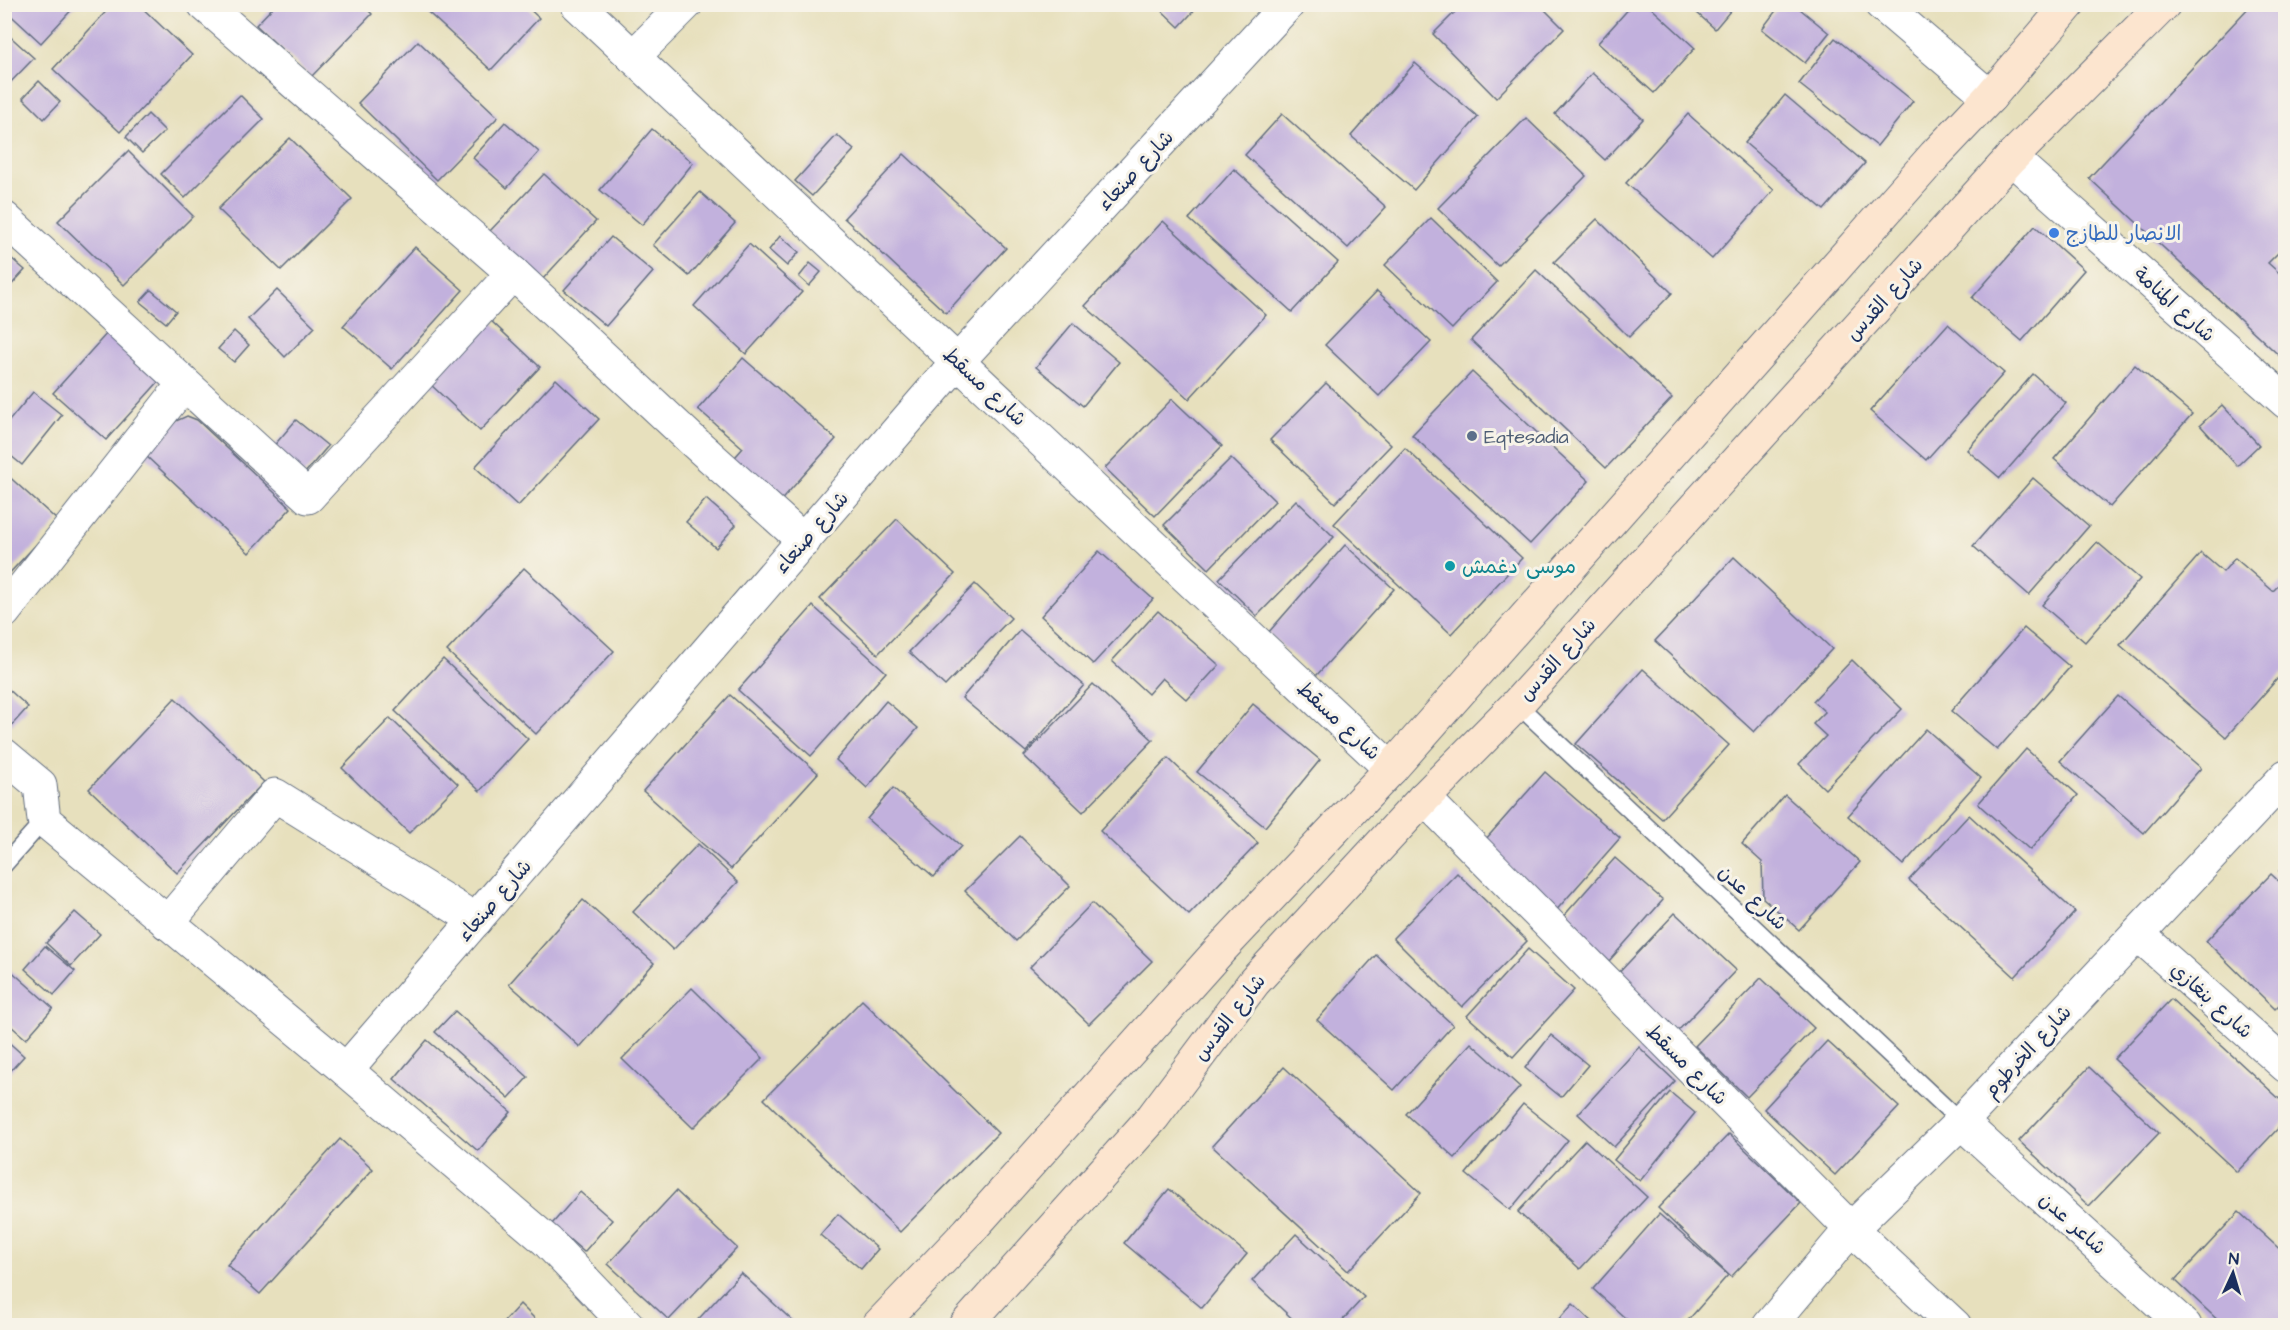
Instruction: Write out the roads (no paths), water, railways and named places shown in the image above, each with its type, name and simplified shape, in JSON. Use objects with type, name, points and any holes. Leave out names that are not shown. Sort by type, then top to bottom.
[{"type":"main road","points":[[879,1326],[968,1232],[1220,950],[1391,769],[1927,164],[1990,97],[2069,4]]},
{"type":"main road","name":"شارع القدس","points":[[965,1326],[1153,1117],[1254,982],[1424,798],[1516,704],[2011,158],[2164,4]]},
{"type":"street","points":[[204,4],[513,273],[804,541]]},
{"type":"street","name":"شارع مسقط","points":[[577,4],[1391,769]]},
{"type":"street","points":[[633,57],[686,4]]},
{"type":"street","name":"شارع صنعاء","points":[[346,1070],[958,361],[1288,4]]},
{"type":"street","points":[[1881,4],[1990,97]]},
{"type":"street","name":"شارع المنامة","points":[[2011,158],[2286,402]]},
{"type":"street","points":[[4,218],[308,497],[513,273]]},
{"type":"street","points":[[4,612],[184,384]]},
{"type":"street","points":[[4,755],[40,785],[44,820],[346,1070],[547,1241],[628,1326]]},
{"type":"street","name":"شارع الخرطوم","points":[[1769,1326],[1851,1229],[1961,1122],[2286,776]]},
{"type":"street","points":[[168,923],[275,795],[476,920]]},
{"type":"street","name":"شارع مسقط","points":[[1424,798],[1851,1229],[1954,1326]]},
{"type":"street","name":"شارع بنغازي","points":[[2138,934],[2286,1066]]},
{"type":"street","name":"شاعر عدن","points":[[1961,1122],[2185,1326]]},
{"type":"lane","name":"شارع عدن","points":[[1516,704],[1961,1122]]},
{"type":"lane","points":[[4,865],[44,820]]},
{"type":"place","name":"الانصار للطازج","points":[[2054,233]]},
{"type":"place","name":"Eqtesadia","points":[[1472,436]]},
{"type":"place","name":"موسى دغمش","points":[[1450,566]]}]
